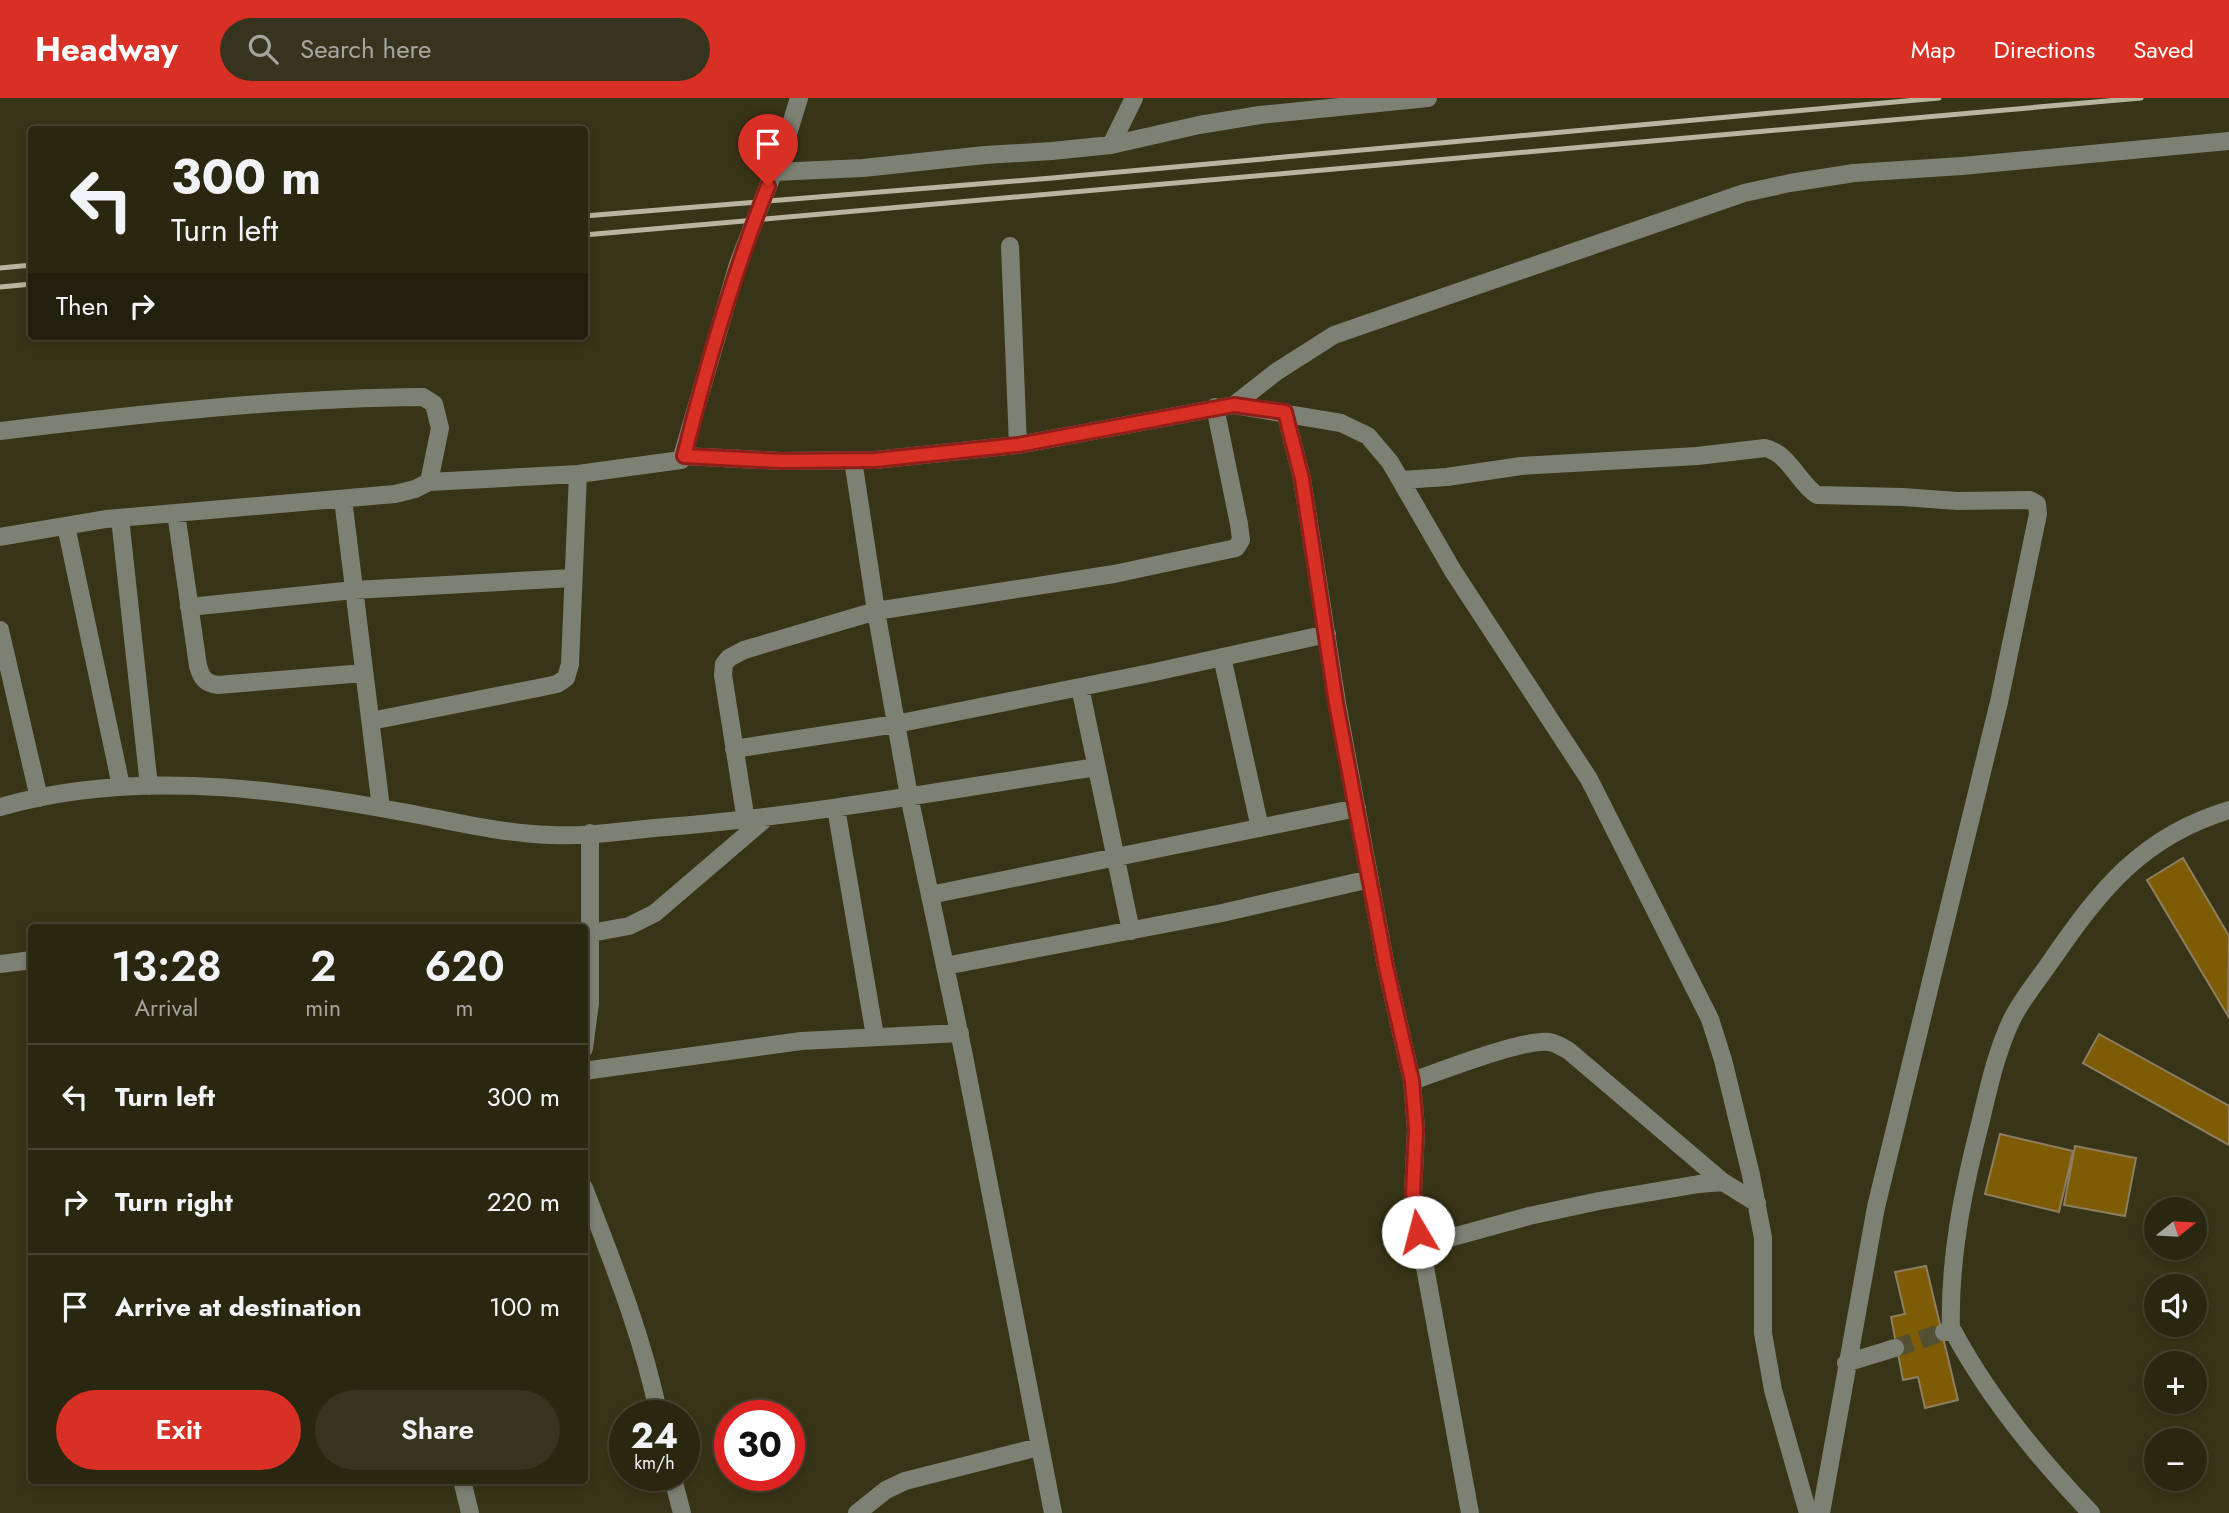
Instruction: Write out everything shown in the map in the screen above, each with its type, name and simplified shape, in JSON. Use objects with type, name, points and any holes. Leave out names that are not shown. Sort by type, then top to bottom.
[{"type":"street","points":[[0,537],[120,518],[395,494],[429,482],[578,474],[677,462],[684,456],[705,372],[738,264],[799,98]]},
{"type":"street","points":[[1111,145],[1134,98]]},
{"type":"street","points":[[774,172],[863,168],[1111,145],[1248,117],[1387,100],[1428,98]]},
{"type":"street","points":[[1234,405],[1276,372],[1334,335],[1744,193],[1854,173],[1962,166],[2229,141]]},
{"type":"street","points":[[1010,246],[1018,445]]},
{"type":"street","points":[[0,431],[140,414],[306,401],[423,397],[434,404],[440,428],[429,482]]},
{"type":"street","points":[[684,456],[781,461],[875,460],[1018,445],[1234,405],[1341,423],[1368,436],[1390,462],[1453,570],[1589,779],[1710,1020],[1724,1060],[1757,1203],[1763,1238],[1763,1333],[1773,1390],[1808,1513]]},
{"type":"street","points":[[746,821],[723,675],[724,664],[729,658],[756,646],[876,611],[1114,574],[1236,548],[1241,540],[1240,524],[1215,407]]},
{"type":"street","points":[[1285,412],[1302,479],[1336,703],[1386,967],[1412,1081],[1416,1129],[1413,1193],[1420,1246],[1470,1513]]},
{"type":"street","points":[[1402,481],[1532,465],[1697,456],[1765,448],[1782,458],[1810,491],[1821,496],[1957,501],[2028,500],[2037,504],[2038,514],[1999,702],[1875,1207],[1821,1513]]},
{"type":"street","points":[[853,460],[876,611],[909,796],[960,1033],[1053,1513]]},
{"type":"street","points":[[371,720],[557,684],[566,678],[569,664],[578,474]]},
{"type":"street","points":[[343,499],[382,808]]},
{"type":"street","points":[[176,513],[198,666],[207,683],[218,685],[364,673]]},
{"type":"street","points":[[120,518],[149,786]]},
{"type":"street","points":[[66,526],[121,786]]},
{"type":"street","points":[[190,607],[354,590],[573,578]]},
{"type":"street","points":[[0,630],[39,798]]},
{"type":"street","points":[[734,749],[896,724],[1327,634]]},
{"type":"street","points":[[1222,657],[1260,828]]},
{"type":"street","points":[[1080,687],[1131,930]]},
{"type":"street","points":[[0,807],[39,798],[121,786],[178,785],[257,791],[382,808],[508,832],[552,835],[746,821],[1096,767]]},
{"type":"street","points":[[836,808],[875,1036]]},
{"type":"street","points":[[930,895],[1357,808]]},
{"type":"street","points":[[2091,1513],[2004,1414],[1947,1331],[1958,1218],[1993,1070],[2013,1018],[2084,915],[2124,868],[2168,835],[2229,810]]},
{"type":"street","points":[[591,933],[629,926],[655,913],[766,818]]},
{"type":"street","points":[[588,1018],[590,833]]},
{"type":"street","points":[[945,966],[1222,913],[1370,879]]},
{"type":"street","points":[[0,964],[28,960]]},
{"type":"street","points":[[588,1070],[773,1044],[960,1033]]},
{"type":"street","points":[[1412,1081],[1520,1046],[1541,1043],[1558,1045],[1569,1051],[1723,1182],[1757,1203]]},
{"type":"street","points":[[1420,1246],[1529,1216],[1599,1201],[1723,1182]]},
{"type":"street","points":[[588,1199],[635,1324],[655,1400]]},
{"type":"street","points":[[1846,1363],[1895,1348]]},
{"type":"street","points":[[857,1513],[886,1490],[905,1481],[1039,1447]]},
{"type":"street","points":[[462,1484],[470,1513]]},
{"type":"street","points":[[676,1491],[682,1513]]},
{"type":"building","points":[[2183,858],[2229,936],[2228,1016],[2147,880]]},
{"type":"building","points":[[2099,1034],[2229,1106],[2229,1145],[2083,1063]]},
{"type":"building","points":[[2000,1134],[2073,1151],[2059,1212],[1985,1194]]},
{"type":"building","points":[[2075,1146],[2136,1158],[2125,1216],[2064,1205]]},
{"type":"building","points":[[1926,1266],[1958,1400],[1925,1408],[1918,1377],[1903,1380],[1891,1317],[1905,1314],[1895,1272]]},
{"type":"tunnel","points":[[1895,1348],[1944,1332]]},
{"type":"railway","points":[[588,216],[1052,178],[1939,98]]},
{"type":"railway","points":[[588,235],[2141,98]]},
{"type":"railway","points":[[0,268],[28,265]]},
{"type":"railway","points":[[0,287],[28,284]]},
{"type":"route","points":[[768,186],[738,264],[705,372],[684,456],[781,461],[875,460],[1018,445],[1234,405],[1285,412],[1302,479],[1336,703],[1386,967],[1412,1081],[1416,1129],[1413,1193],[1418,1232]]}]
